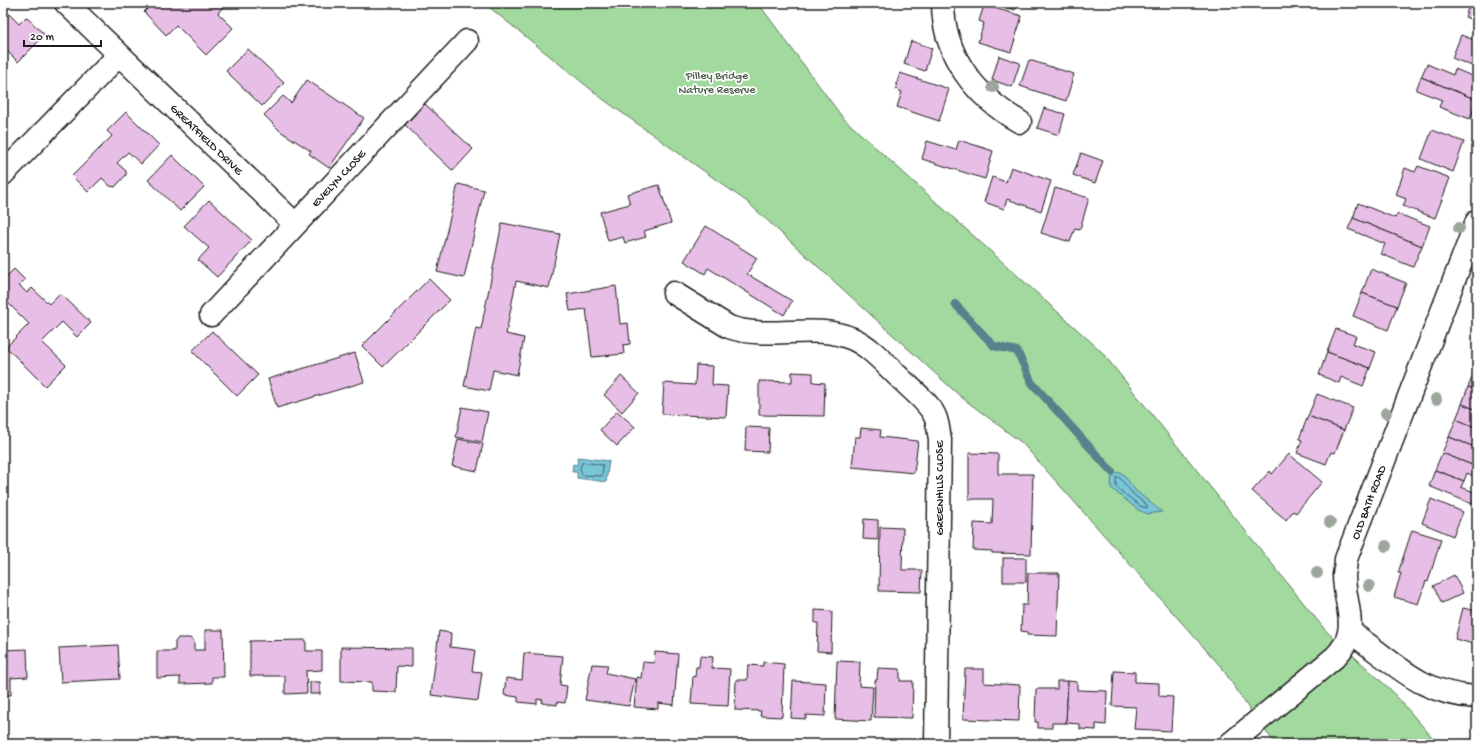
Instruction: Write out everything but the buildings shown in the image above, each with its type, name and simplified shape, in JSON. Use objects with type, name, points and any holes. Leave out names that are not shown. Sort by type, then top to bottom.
[{"type":"street","name":"GREATFIELD DRIVE","points":[[66,3],[295,224]]},
{"type":"street","points":[[943,3],[946,28],[951,47],[960,66],[972,83],[986,98],[1002,112],[1020,122]]},
{"type":"street","name":"EVELYN CLOSE","points":[[211,316],[295,224],[467,41]]},
{"type":"street","points":[[3,174],[119,54]]},
{"type":"street","name":"OLD BATH ROAD","points":[[1230,744],[1320,670],[1341,651],[1346,644],[1350,632],[1350,619],[1344,576],[1346,559],[1477,221]]},
{"type":"street","name":"GREENHILLS CLOSE","points":[[674,293],[722,323],[738,330],[754,332],[822,332],[853,339],[867,347],[923,399],[936,417],[940,440],[936,744]]},
{"type":"street","points":[[1350,632],[1366,642],[1396,667],[1414,679],[1434,689],[1453,694],[1477,697]]},
{"type":"green space","name":"Pilley Bridge Nature Reserve","points":[[484,3],[758,3],[843,118],[1101,351],[1326,631],[1391,690],[1438,744],[1276,744],[1257,721],[1222,668],[1022,443],[961,397],[746,201],[604,100]]},
{"type":"water","points":[[578,457],[609,461],[606,482],[577,478],[577,472],[572,472],[573,464],[577,465]]},
{"type":"water","points":[[1112,472],[1122,473],[1136,491],[1162,512],[1148,514],[1138,510],[1111,488]]},
{"type":"waterway","points":[[955,304],[994,346],[1017,351],[1032,383],[1112,472]]}]
